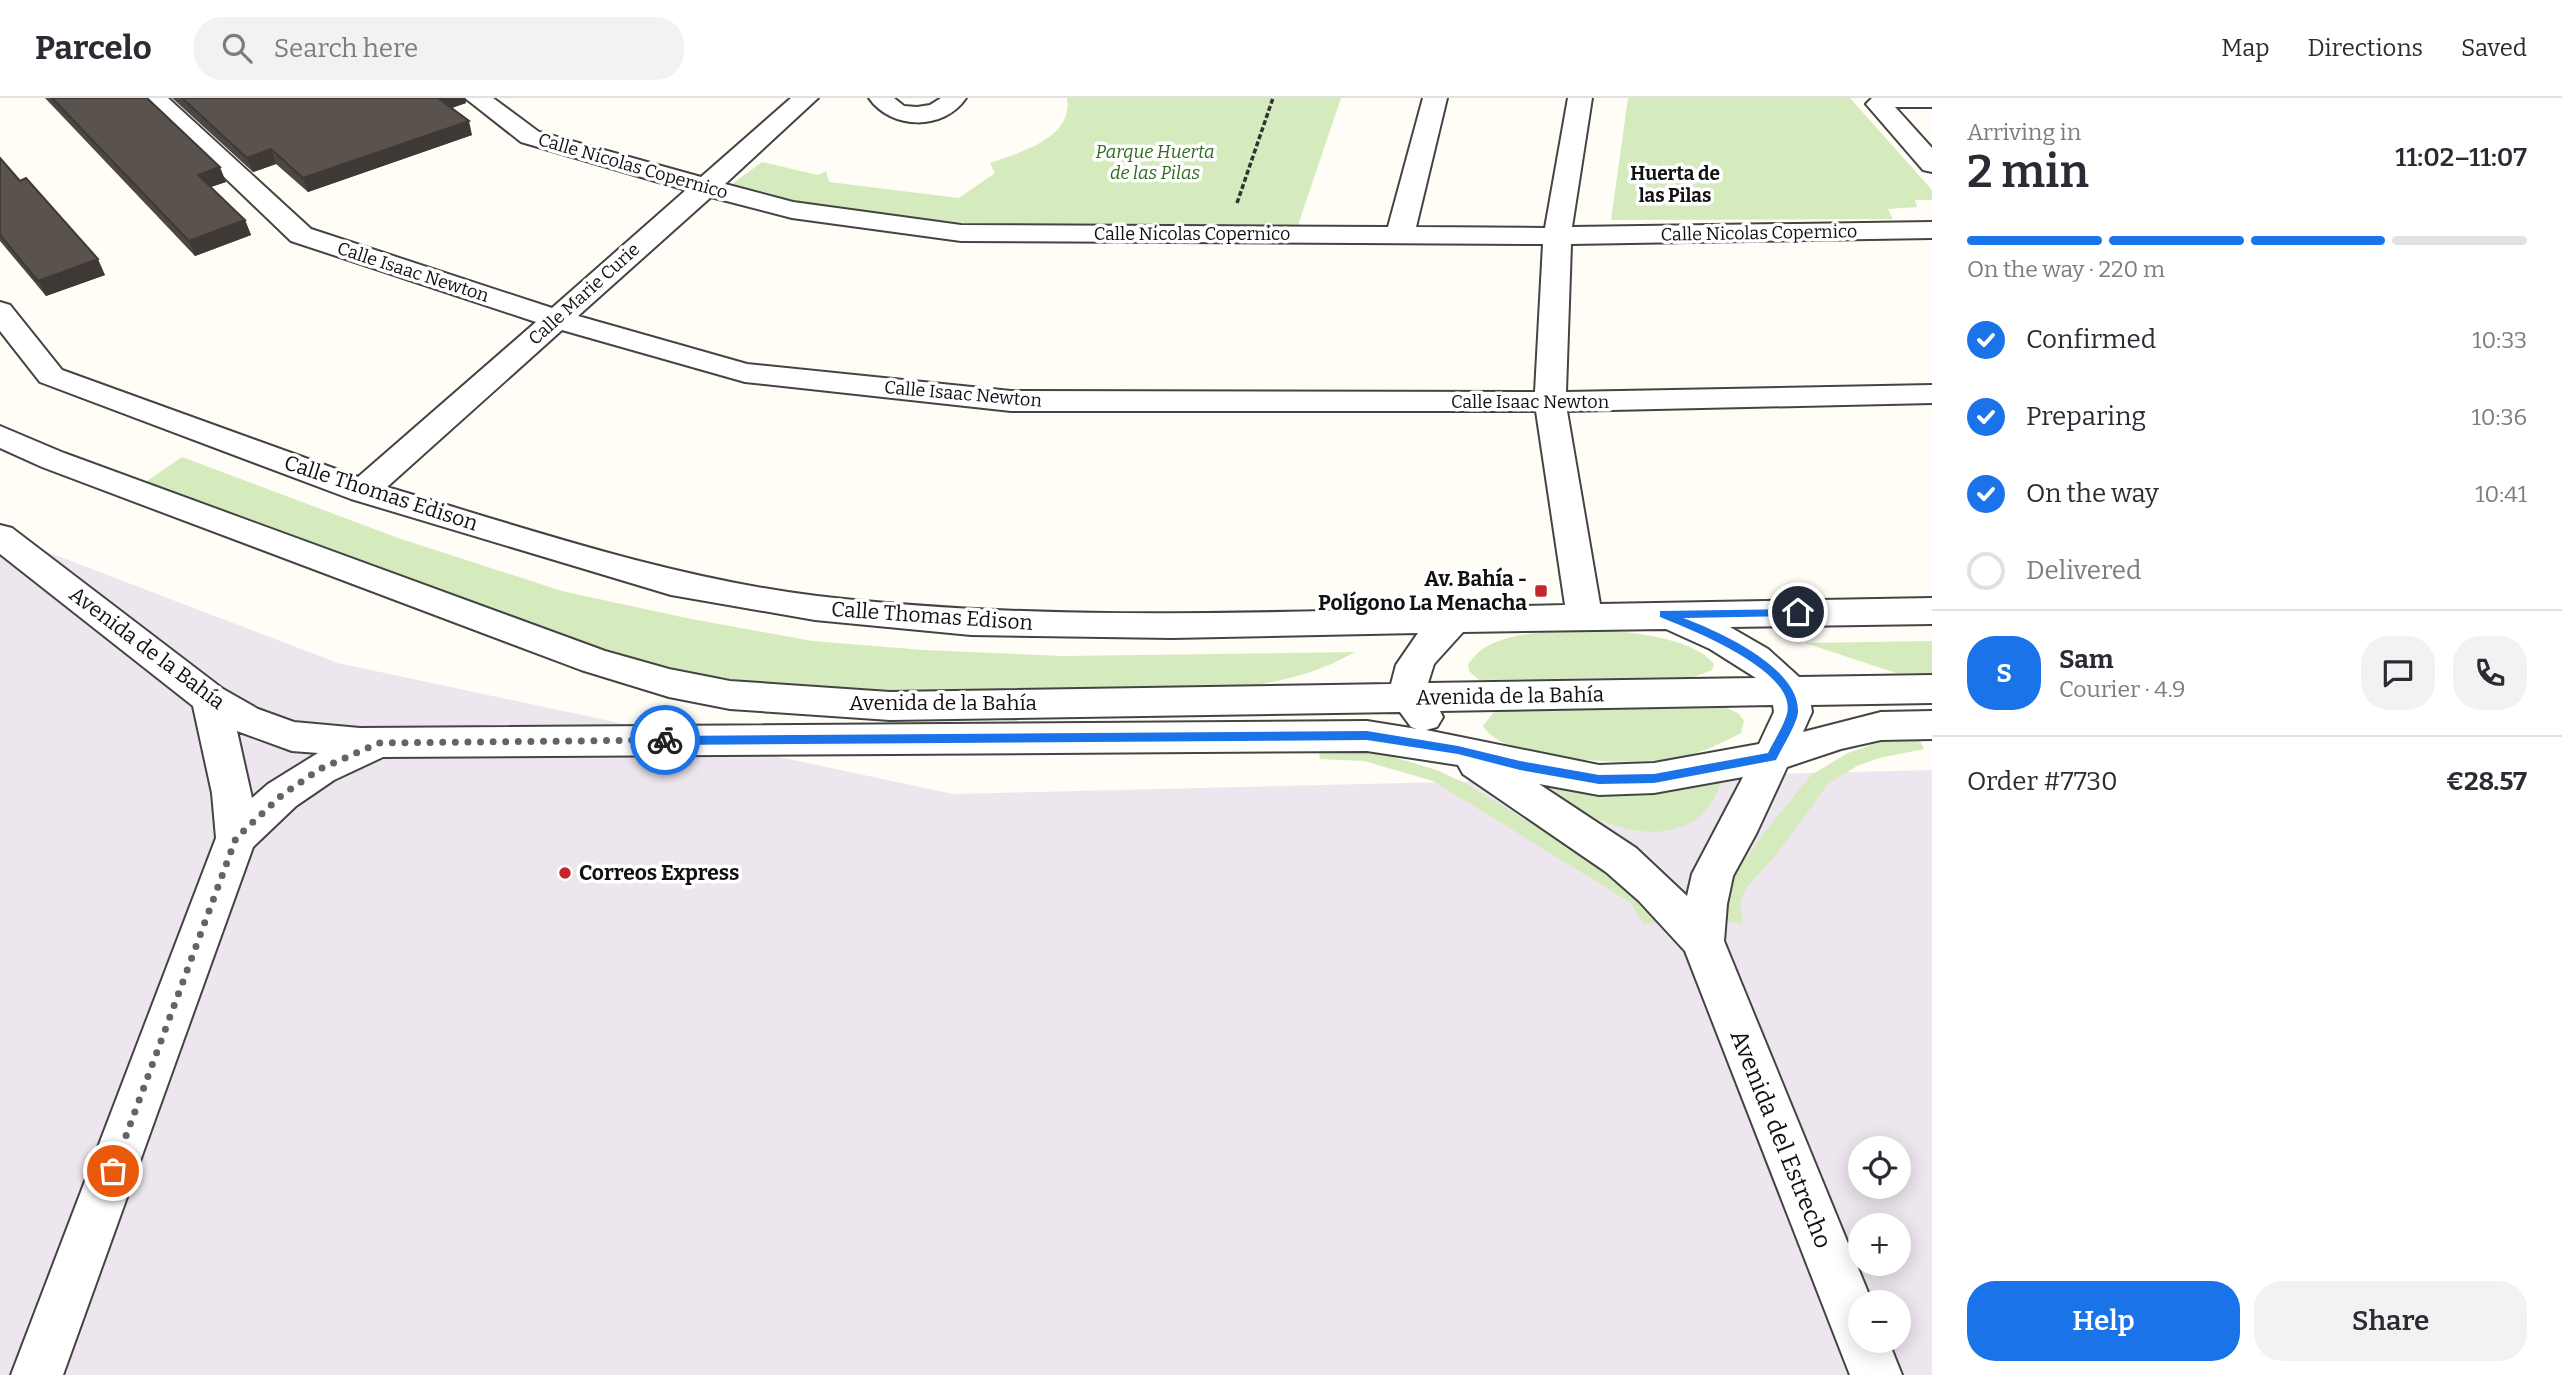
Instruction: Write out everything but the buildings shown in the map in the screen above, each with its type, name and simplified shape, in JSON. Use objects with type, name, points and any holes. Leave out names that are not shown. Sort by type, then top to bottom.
[{"type":"street","name":"Calle Isaac Newton","points":[[154,98],[301,235],[556,319],[745,373],[1011,401],[1550,402],[1932,394]]},
{"type":"street","name":"Calle Nicolas Copernico","points":[[477,98],[530,136],[705,187],[792,210],[961,233],[1557,236],[1932,230]]},
{"type":"street","name":"Calle Marie Curie","points":[[363,491],[806,98]]},
{"type":"street","points":[[881,98],[887,106],[896,111],[922,114],[946,107],[954,98]]},
{"type":"street","points":[[1400,235],[1435,98]]},
{"type":"street","points":[[1580,98],[1557,236],[1550,402],[1584,615]]},
{"type":"street","points":[[1932,100],[1887,100],[1879,106],[1932,164]]},
{"type":"street","name":"Calle Thomas Edison","points":[[0,311],[51,376],[363,491],[671,583],[815,608],[971,622],[1172,625],[1584,615],[1932,611]]},
{"type":"street","name":"Avenida de la Bahía","points":[[0,436],[53,460],[594,661],[669,684],[730,695],[890,706],[1932,689]]},
{"type":"street","name":"Avenida de la Bahía","points":[[0,536],[210,698],[245,719],[292,736],[379,743],[1367,736],[1458,750],[1520,766],[1599,780],[1654,778],[1772,757],[1839,735],[1881,726],[1932,725]]},
{"type":"street","points":[[1664,614],[1718,635],[1774,674],[1788,691],[1793,712],[1730,845],[1713,874],[1706,904],[1703,941]]},
{"type":"street","points":[[1454,620],[1424,648],[1412,670],[1411,697],[1429,726],[1458,750],[1621,860],[1703,941]]},
{"type":"street","points":[[37,1375],[236,838],[232,793],[210,698]]},
{"type":"street","points":[[1730,845],[1773,797],[1788,774],[1819,749],[1837,740],[1881,726]]},
{"type":"street","points":[[236,838],[282,795],[320,769],[379,743]]},
{"type":"street","name":"Avenida del Estrecho","points":[[1703,941],[1848,1305]]},
{"type":"street","name":"Avenida del Estrecho","points":[[1867,1353],[1876,1375]]},
{"type":"path","points":[[1226,234],[1273,98]]},
{"type":"shaded area","points":[[0,534],[338,663],[953,794],[1932,770],[1932,1375],[0,1375]]},
{"type":"green space","name":"Parque Huerta de las Pilas","points":[[1067,98],[1341,98],[1298,225],[1116,228],[995,225],[874,214],[804,203],[732,184],[762,162],[818,175],[826,171],[829,182],[959,198],[995,173],[990,163],[1029,149],[1053,134],[1062,124],[1067,112]]},
{"type":"green space","points":[[1628,98],[1850,98],[1932,190],[1932,200],[1915,200],[1917,207],[1888,209],[1893,219],[1611,220]]},
{"type":"green space","points":[[182,457],[398,538],[562,591],[686,618],[812,641],[924,650],[1062,656],[1355,652],[1304,674],[1251,686],[881,691],[779,686],[699,674],[601,650],[141,485]]},
{"type":"green space","points":[[1567,629],[1623,632],[1667,639],[1686,645],[1714,664],[1712,670],[1694,677],[1479,680],[1469,671],[1468,665],[1476,654],[1499,641],[1526,634]]},
{"type":"green space","points":[[1932,641],[1932,673],[1896,673],[1805,643]]},
{"type":"green space","points":[[1715,703],[1738,713],[1744,721],[1741,733],[1688,755],[1652,761],[1599,761],[1541,754],[1495,738],[1483,726],[1493,713],[1504,708]]},
{"type":"green space","points":[[1918,737],[1924,749],[1879,758],[1857,766],[1828,784],[1775,856],[1747,887],[1740,902],[1743,924],[1724,921],[1724,889],[1764,833],[1811,775],[1848,753],[1883,741]]},
{"type":"green space","points":[[1318,747],[1380,753],[1437,770],[1469,785],[1626,883],[1664,923],[1643,924],[1631,903],[1433,781],[1364,761],[1320,759]]},
{"type":"green space","points":[[1722,781],[1711,803],[1697,818],[1668,831],[1651,832],[1618,827],[1602,821],[1560,797],[1553,788],[1556,784],[1597,793],[1639,795]]},
{"type":"way so far","points":[[113,1171],[236,838],[282,795],[320,769],[379,743],[665,740]]},
{"type":"place","name":"Av. Bahía - Polígono La Menacha","points":[[1541,591]]},
{"type":"place","name":"Correos Express","points":[[565,873]]},
{"type":"district","name":"Huerta de las Pilas","points":[[1675,184]]},
{"type":"route","points":[[665,740],[1367,736],[1458,750],[1520,766],[1599,780],[1654,778],[1772,757],[1793,712],[1788,691],[1774,674],[1718,635],[1664,614],[1798,612]]}]
